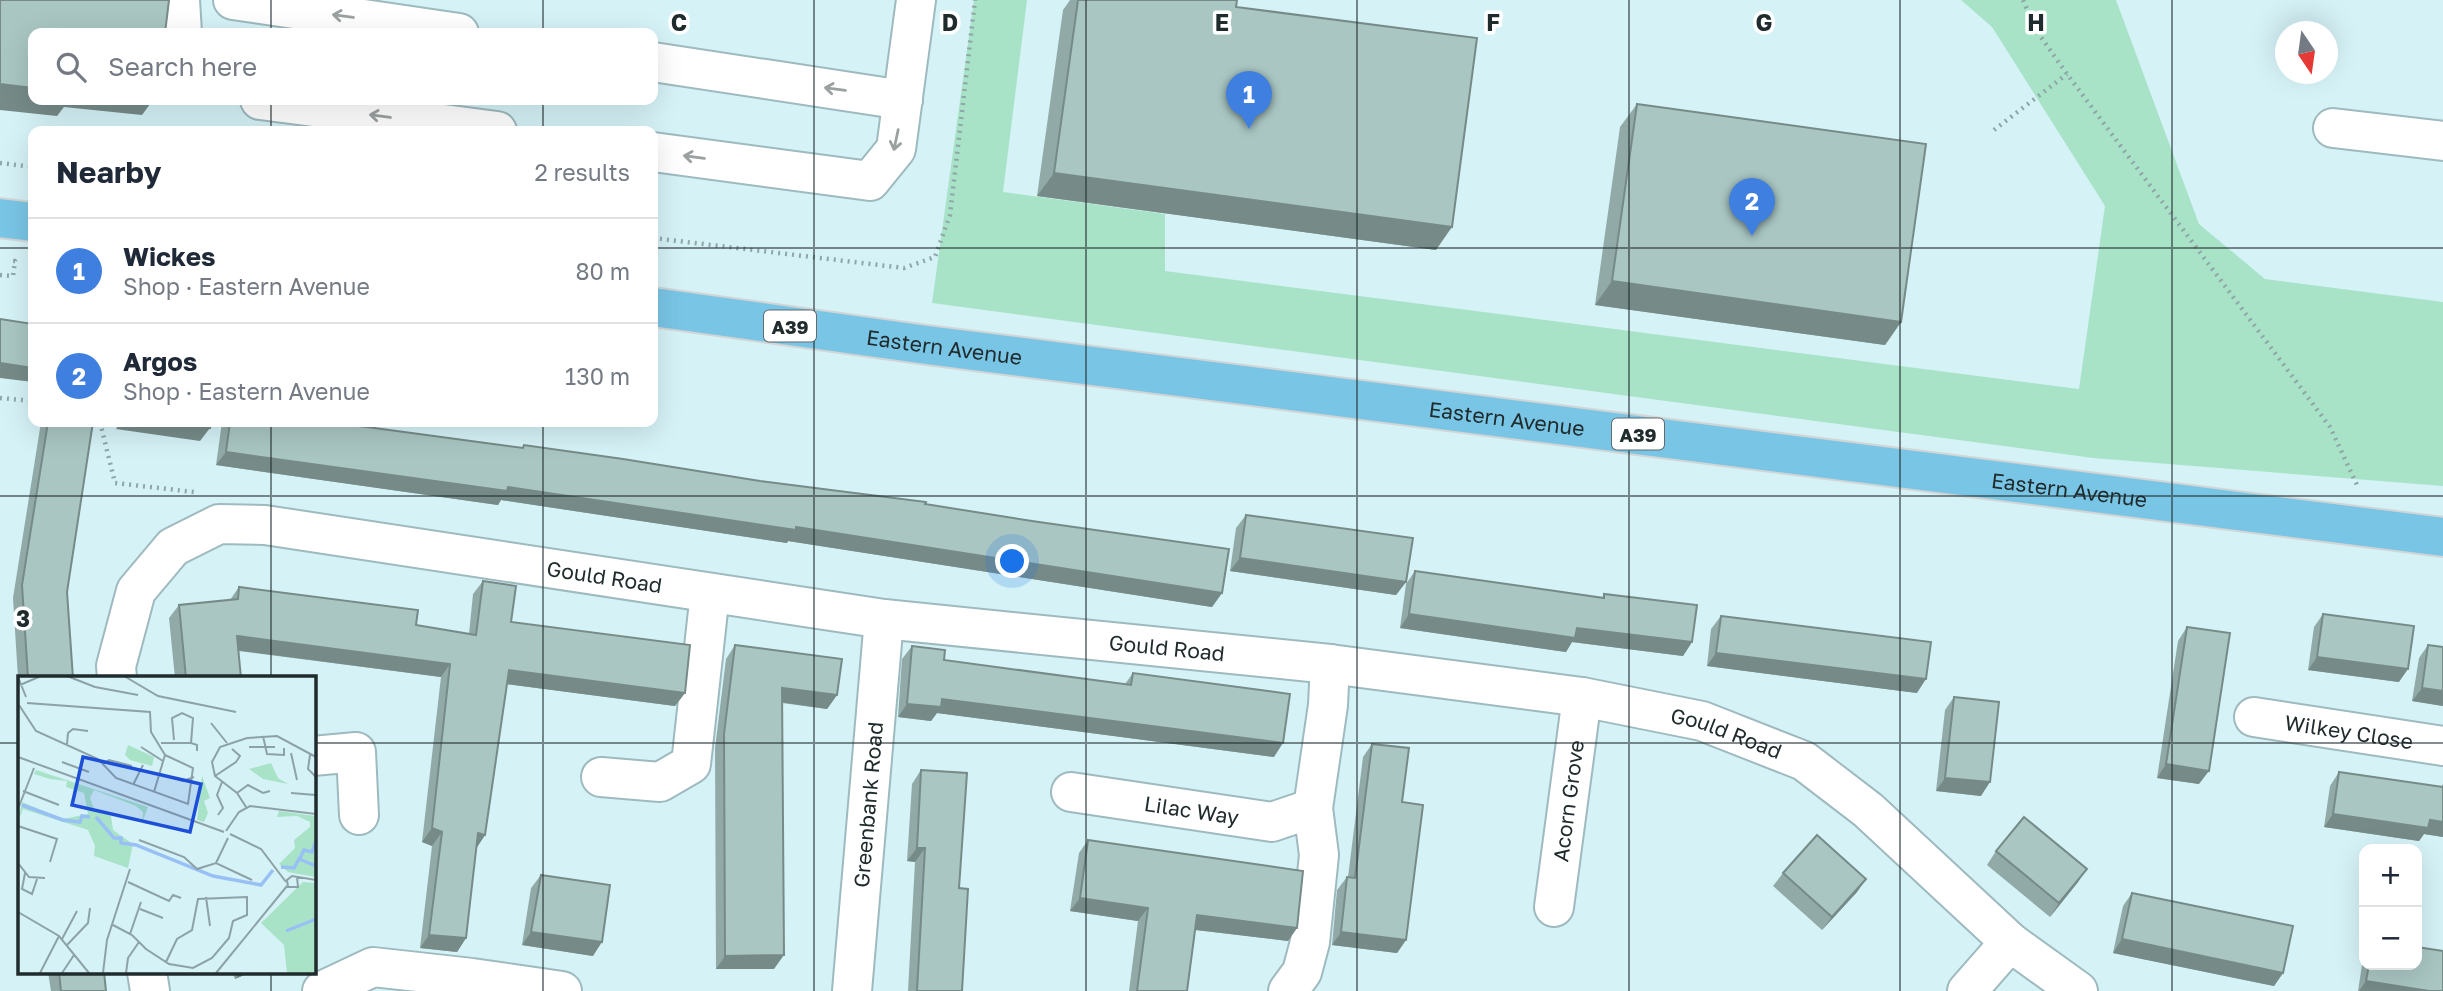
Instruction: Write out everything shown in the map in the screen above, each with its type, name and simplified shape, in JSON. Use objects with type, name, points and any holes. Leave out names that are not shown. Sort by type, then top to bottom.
[{"type":"main road","points":[[0,218],[28,221]]},
{"type":"main road","name":"Eastern Avenue","points":[[658,308],[927,345],[2443,537]]},
{"type":"street","points":[[180,0],[182,28]]},
{"type":"street","points":[[233,0],[425,28]]},
{"type":"street","points":[[658,153],[870,181],[896,149],[916,0]]},
{"type":"street","points":[[658,63],[902,100]]},
{"type":"street","points":[[298,105],[459,126]]},
{"type":"street","points":[[2333,128],[2443,141]]},
{"type":"street","name":"Gould Road","points":[[117,676],[116,666],[136,592],[173,547],[219,524],[265,526],[884,619],[1331,664],[1582,697],[1702,721],[1804,761],[1868,810],[2010,942],[2078,991]]},
{"type":"street","points":[[601,777],[660,782],[691,764],[710,593]]},
{"type":"street","name":"Greenbank Road","points":[[852,991],[884,619]]},
{"type":"street","points":[[1288,991],[1302,972],[1310,942],[1319,855],[1313,808],[1328,705],[1331,664]]},
{"type":"street","name":"Acorn Grove","points":[[1553,907],[1582,697]]},
{"type":"street","name":"Wilkey Close","points":[[2254,717],[2443,746]]},
{"type":"street","points":[[315,756],[356,752],[359,815]]},
{"type":"street","name":"Lilac Way","points":[[1071,792],[1272,822],[1313,808]]},
{"type":"street","points":[[1967,991],[2010,942]]},
{"type":"street","points":[[322,991],[373,967],[554,990]]},
{"type":"path","points":[[2023,0],[2036,30],[2067,74],[2330,428],[2358,487],[2348,524]]},
{"type":"path","points":[[1994,130],[2067,74]]},
{"type":"path","points":[[0,163],[28,166]]},
{"type":"path","points":[[0,275],[13,276],[15,261]]},
{"type":"path","points":[[0,398],[28,401]]},
{"type":"path","points":[[101,427],[115,483],[225,495],[219,524]]},
{"type":"green space","points":[[974,0],[1027,0],[1003,192],[1165,214],[1165,271],[2079,389],[2105,206],[1992,27],[1961,0],[2116,0],[2199,224],[2265,279],[2443,302],[2443,486],[2093,458],[932,303]]},
{"type":"building","points":[[0,0],[169,0],[166,28],[28,28],[28,87],[0,84]]},
{"type":"building","points":[[1078,0],[1237,0],[1236,7],[1477,38],[1452,227],[1054,173]]},
{"type":"building","points":[[1637,104],[1926,144],[1901,322],[1612,281]]},
{"type":"building","points":[[0,319],[28,323],[28,367],[0,363]]},
{"type":"building","points":[[47,427],[92,427],[67,592],[73,676],[28,676],[22,585]]},
{"type":"building","points":[[229,427],[367,427],[623,459],[1229,549],[1222,593],[796,527],[796,530],[508,487],[507,491],[226,452]]},
{"type":"building","points":[[1246,515],[1413,538],[1406,582],[1240,558]]},
{"type":"building","points":[[1415,571],[1604,598],[1604,594],[1697,605],[1692,642],[1577,628],[1575,638],[1409,614]]},
{"type":"building","points":[[483,581],[516,586],[511,622],[690,645],[685,693],[509,670],[485,835],[478,833],[466,938],[429,935],[442,832],[432,828],[450,664],[237,636],[241,676],[186,676],[179,605],[238,599],[239,587],[418,610],[416,625],[476,635]]},
{"type":"building","points":[[2323,614],[2414,626],[2408,669],[2317,657]]},
{"type":"building","points":[[1721,616],[1931,642],[1926,679],[1716,653]]},
{"type":"building","points":[[2187,627],[2230,633],[2209,771],[2166,764]]},
{"type":"building","points":[[735,645],[842,659],[837,695],[782,688],[784,955],[725,956],[724,734]]},
{"type":"building","points":[[2428,645],[2443,647],[2443,691],[2422,688]]},
{"type":"building","points":[[912,646],[945,650],[944,660],[1131,685],[1133,673],[1290,694],[1283,743],[942,699],[941,707],[907,704]]},
{"type":"building","points":[[1954,697],[1999,702],[1990,782],[1945,778]]},
{"type":"building","points":[[1372,744],[1409,748],[1402,802],[1423,805],[1406,940],[1341,932],[1347,877],[1355,878]]},
{"type":"building","points":[[921,770],[967,773],[959,888],[968,889],[962,991],[917,991],[925,848],[917,848]]},
{"type":"building","points":[[2339,772],[2443,787],[2443,822],[2430,820],[2428,828],[2333,814]]},
{"type":"building","points":[[2024,817],[2087,869],[2059,903],[1996,851]]},
{"type":"building","points":[[1817,835],[1866,879],[1832,917],[1783,873]]},
{"type":"building","points":[[1088,840],[1303,871],[1297,928],[1197,915],[1187,991],[1137,991],[1148,908],[1080,898]]},
{"type":"building","points":[[541,875],[610,885],[602,942],[531,932]]},
{"type":"building","points":[[2132,893],[2293,926],[2283,973],[2122,939]]},
{"type":"building","points":[[2422,948],[2443,951],[2443,991],[2366,981],[2368,970],[2422,970]]},
{"type":"building","points":[[59,974],[104,974],[106,991],[61,991]]},
{"type":"place","name":"Wickes","points":[[1249,129]]},
{"type":"place","name":"Argos","points":[[1752,236]]}]
